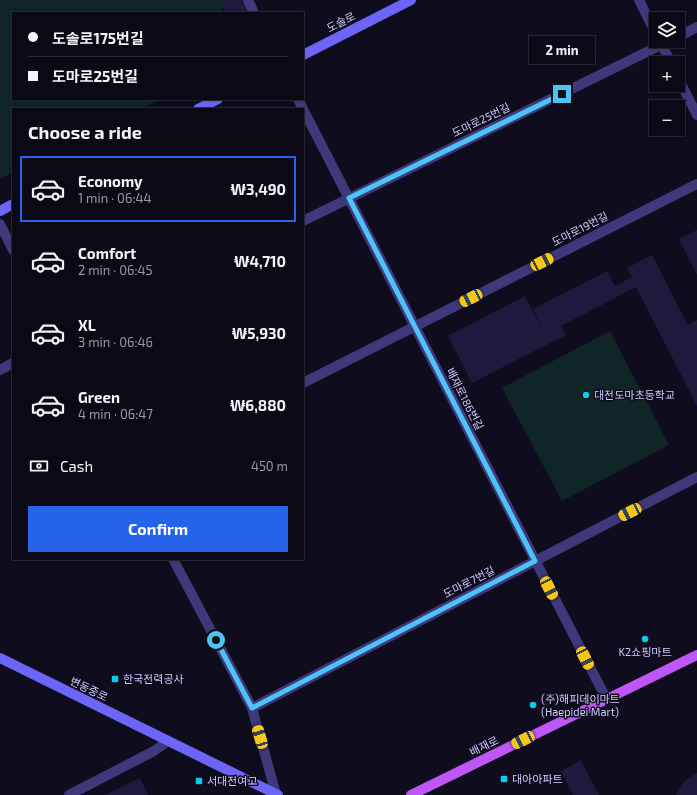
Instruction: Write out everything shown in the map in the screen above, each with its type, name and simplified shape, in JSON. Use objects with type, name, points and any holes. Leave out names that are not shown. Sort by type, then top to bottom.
[{"type":"main road","name":"배재로","points":[[411,795],[697,655]]},
{"type":"street","points":[[248,0],[254,12]]},
{"type":"street","name":"도솔로","points":[[304,54],[411,0]]},
{"type":"street","points":[[639,0],[649,20]]},
{"type":"street","points":[[685,33],[697,27]]},
{"type":"street","name":"도마로25번길","points":[[304,220],[651,48]]},
{"type":"street","points":[[685,92],[697,115]]},
{"type":"street","points":[[200,108],[216,100]]},
{"type":"street","name":"배재로186번길","points":[[304,111],[606,700]]},
{"type":"street","name":"도마로19번길","points":[[304,382],[697,184]]},
{"type":"street","points":[[0,210],[12,204]]},
{"type":"street","points":[[0,224],[12,248]]},
{"type":"street","points":[[0,370],[12,364]]},
{"type":"street","name":"도마로7번길","points":[[252,708],[697,477]]},
{"type":"street","points":[[174,560],[252,708],[277,795]]},
{"type":"street","name":"변동중로","points":[[0,658],[277,795]]},
{"type":"street","points":[[69,795],[154,751],[168,741]]},
{"type":"green space","points":[[0,0],[223,0],[221,12],[12,12],[12,100],[158,100],[142,108],[12,108],[12,173],[0,179]]},
{"type":"green space","points":[[610,331],[669,445],[562,501],[502,388]]},
{"type":"building","points":[[223,0],[244,0],[250,12],[225,12],[222,7]]},
{"type":"building","points":[[697,230],[697,275],[679,239]]},
{"type":"building","points":[[652,255],[688,325],[697,320],[697,406],[636,287],[561,326],[566,335],[472,383],[448,336],[525,296],[545,335],[533,309],[607,271],[615,286],[632,277],[627,268]]},
{"type":"building","points":[[581,760],[599,795],[573,795],[561,771]]},
{"type":"building","points":[[697,773],[697,795],[676,795],[684,781]]},
{"type":"building","points":[[140,778],[148,795],[105,795]]},
{"type":"place","name":"대전도마초등학교","points":[[586,395]]},
{"type":"place","name":"K2쇼핑마트","points":[[645,639]]},
{"type":"place","name":"한국전력공사","points":[[115,679]]},
{"type":"place","name":"(주)해피데이마트 (Haepidei Mart)","points":[[533,705]]},
{"type":"place","name":"대아아파트","points":[[504,779]]},
{"type":"place","name":"서대전여고","points":[[199,781]]},
{"type":"route","points":[[216,640],[252,708],[535,561],[349,198],[562,94]]}]
